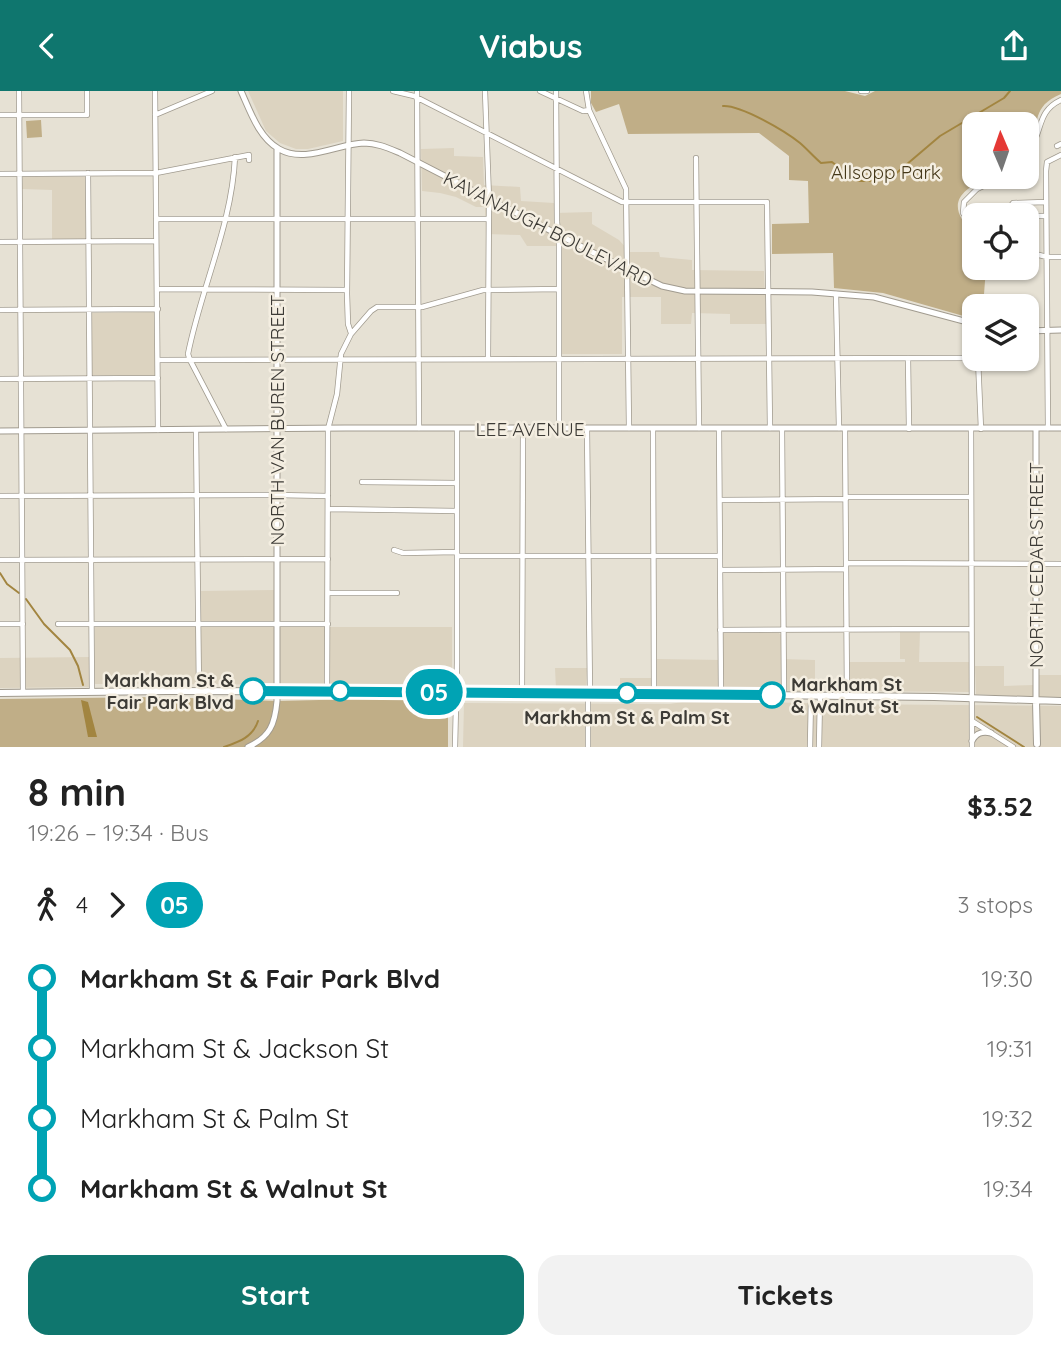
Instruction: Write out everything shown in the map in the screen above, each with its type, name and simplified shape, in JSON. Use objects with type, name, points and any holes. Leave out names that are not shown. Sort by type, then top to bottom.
[{"type":"main road","points":[[0,693],[522,692],[1061,701]]},
{"type":"main road","points":[[1036,701],[1037,745]]},
{"type":"street","points":[[19,91],[23,692]]},
{"type":"street","points":[[0,115],[87,115],[87,91]]},
{"type":"street","points":[[155,91],[158,430]]},
{"type":"street","points":[[155,115],[212,91]]},
{"type":"street","points":[[242,91],[260,129],[277,148]]},
{"type":"street","points":[[349,91],[347,290],[351,334]]},
{"type":"street","points":[[393,91],[417,99],[622,202],[767,202],[769,429]]},
{"type":"street","points":[[417,91],[419,428]]},
{"type":"street","points":[[485,91],[489,199],[488,359]]},
{"type":"street","points":[[540,91],[583,110],[589,110]]},
{"type":"street","points":[[556,91],[559,429]]},
{"type":"street","points":[[586,91],[589,110],[625,184],[629,429]]},
{"type":"street","points":[[861,91],[867,91]]},
{"type":"street","points":[[1040,127],[1050,106],[1061,100]]},
{"type":"street","name":"KAVANAUGH BOULEVARD","points":[[277,148],[308,154],[364,143],[379,145],[400,153],[662,286],[696,291],[836,293],[882,298],[962,320]]},
{"type":"street","name":"NORTH VAN BUREN STREET","points":[[248,747],[265,736],[276,713],[277,148]]},
{"type":"street","points":[[0,174],[156,173],[239,155],[249,155],[249,160]]},
{"type":"street","points":[[1048,428],[1045,202],[1047,162],[1061,155]]},
{"type":"street","points":[[227,430],[188,353],[226,219],[235,157]]},
{"type":"street","points":[[696,158],[699,429]]},
{"type":"street","points":[[88,173],[92,691]]},
{"type":"street","points":[[964,203],[977,189]]},
{"type":"street","points":[[1013,203],[1045,202]]},
{"type":"street","points":[[1039,216],[1045,216]]},
{"type":"street","points":[[156,219],[489,219]]},
{"type":"street","points":[[0,242],[156,241]]},
{"type":"street","points":[[1039,255],[1061,257]]},
{"type":"street","points":[[157,289],[347,290]]},
{"type":"street","points":[[327,691],[328,429],[337,394],[340,359],[351,334],[375,308],[428,306],[488,289],[559,289]]},
{"type":"street","points":[[836,293],[837,359],[846,498],[847,696]]},
{"type":"street","points":[[0,310],[158,309]]},
{"type":"street","points":[[1039,330],[1061,330]]},
{"type":"street","points":[[908,358],[909,429]]},
{"type":"street","points":[[158,360],[962,358]]},
{"type":"street","points":[[977,371],[981,429]]},
{"type":"street","points":[[0,379],[158,378]]},
{"type":"street","name":"LEE AVENUE","points":[[0,431],[1061,428]]},
{"type":"street","points":[[455,747],[457,429]]},
{"type":"street","points":[[522,692],[523,429]]},
{"type":"street","points":[[587,429],[588,747]]},
{"type":"street","points":[[653,429],[654,694]]},
{"type":"street","points":[[719,429],[721,695]]},
{"type":"street","points":[[782,429],[784,695]]},
{"type":"street","points":[[971,429],[972,744]]},
{"type":"street","name":"NORTH CEDAR STREET","points":[[1036,429],[1036,701]]},
{"type":"street","points":[[196,430],[199,691]]},
{"type":"street","points":[[362,482],[457,483]]},
{"type":"street","points":[[0,496],[328,496]]},
{"type":"street","points":[[720,500],[971,497]]},
{"type":"street","points":[[329,509],[457,511]]},
{"type":"street","points":[[394,550],[403,553],[522,556],[720,556]]},
{"type":"street","points":[[0,560],[328,559]]},
{"type":"street","points":[[720,570],[972,563],[1061,564]]},
{"type":"street","points":[[328,593],[397,593]]},
{"type":"street","points":[[0,624],[23,624]]},
{"type":"street","points":[[58,624],[328,624]]},
{"type":"street","points":[[720,630],[971,629]]},
{"type":"street","points":[[810,747],[811,696]]},
{"type":"street","points":[[819,747],[820,697]]},
{"type":"street","points":[[972,721],[1013,747]]},
{"type":"street","points":[[972,744],[979,733],[991,733]]},
{"type":"shaded area","points":[[248,91],[343,91],[343,141],[308,149],[296,149],[280,143],[266,131]]},
{"type":"shaded area","points":[[454,148],[454,156],[483,157],[484,185],[520,187],[521,201],[554,203],[554,213],[592,212],[592,224],[619,240],[630,252],[659,252],[660,257],[692,260],[692,270],[764,271],[766,324],[730,324],[730,314],[692,313],[691,324],[661,324],[661,297],[622,297],[622,354],[561,354],[557,246],[527,246],[520,235],[486,234],[485,207],[476,207],[456,197],[422,191],[421,149]]},
{"type":"shaded area","points":[[23,177],[85,177],[86,239],[52,240],[52,190],[22,189]]},
{"type":"shaded area","points":[[154,312],[155,375],[92,375],[91,313]]},
{"type":"shaded area","points":[[274,590],[274,622],[201,621],[201,591]]},
{"type":"shaded area","points":[[95,627],[452,627],[452,685],[95,684]]},
{"type":"shaded area","points":[[920,631],[919,662],[969,662],[969,692],[851,691],[849,662],[905,662],[905,659],[900,659],[900,632]]},
{"type":"shaded area","points":[[722,632],[779,633],[781,659],[815,660],[815,691],[620,689],[620,678],[656,678],[657,659],[722,660]]},
{"type":"shaded area","points":[[89,657],[90,687],[0,688],[0,658]]},
{"type":"shaded area","points":[[975,666],[1004,666],[1004,686],[1034,685],[1034,697],[976,694]]},
{"type":"shaded area","points":[[555,668],[587,668],[586,689],[556,689]]},
{"type":"shaded area","points":[[1038,675],[1061,675],[1061,697],[1038,697]]},
{"type":"shaded area","points":[[81,700],[88,702],[97,737],[88,737]]},
{"type":"shaded area","points":[[695,700],[1061,706],[1061,747],[463,747],[464,703],[670,704]]},
{"type":"green space","name":"Allsopp Park","points":[[591,91],[845,91],[865,96],[875,91],[1061,91],[1061,94],[1045,104],[1040,113],[962,112],[962,189],[969,189],[959,200],[958,208],[962,219],[962,280],[985,280],[984,294],[962,294],[962,316],[883,293],[834,288],[833,253],[772,254],[772,224],[809,223],[808,181],[789,180],[789,156],[759,133],[628,134],[619,104],[596,112],[591,103]]},
{"type":"green space","points":[[41,120],[42,137],[27,138],[26,121]]},
{"type":"green space","points":[[158,697],[277,701],[448,697],[448,747],[0,747],[0,699]]},
{"type":"waterway","points":[[723,106],[741,110],[763,120],[800,143],[821,163],[832,162],[851,179],[868,181],[893,176],[940,136],[1004,98],[1010,91]]},
{"type":"waterway","points":[[0,573],[7,584],[19,593]]},
{"type":"waterway","points":[[26,599],[44,624],[70,650],[83,685]]},
{"type":"waterway","points":[[977,717],[1024,747]]},
{"type":"waterway","points":[[224,747],[249,735],[258,721]]},
{"type":"bus line","name":"05","points":[[253,691],[772,695]]},
{"type":"place","name":"Markham St & Fair Park Blvd","points":[[253,691]]},
{"type":"place","name":"Markham St & Palm St","points":[[627,693]]},
{"type":"place","name":"Markham St & Walnut St","points":[[772,695]]}]
